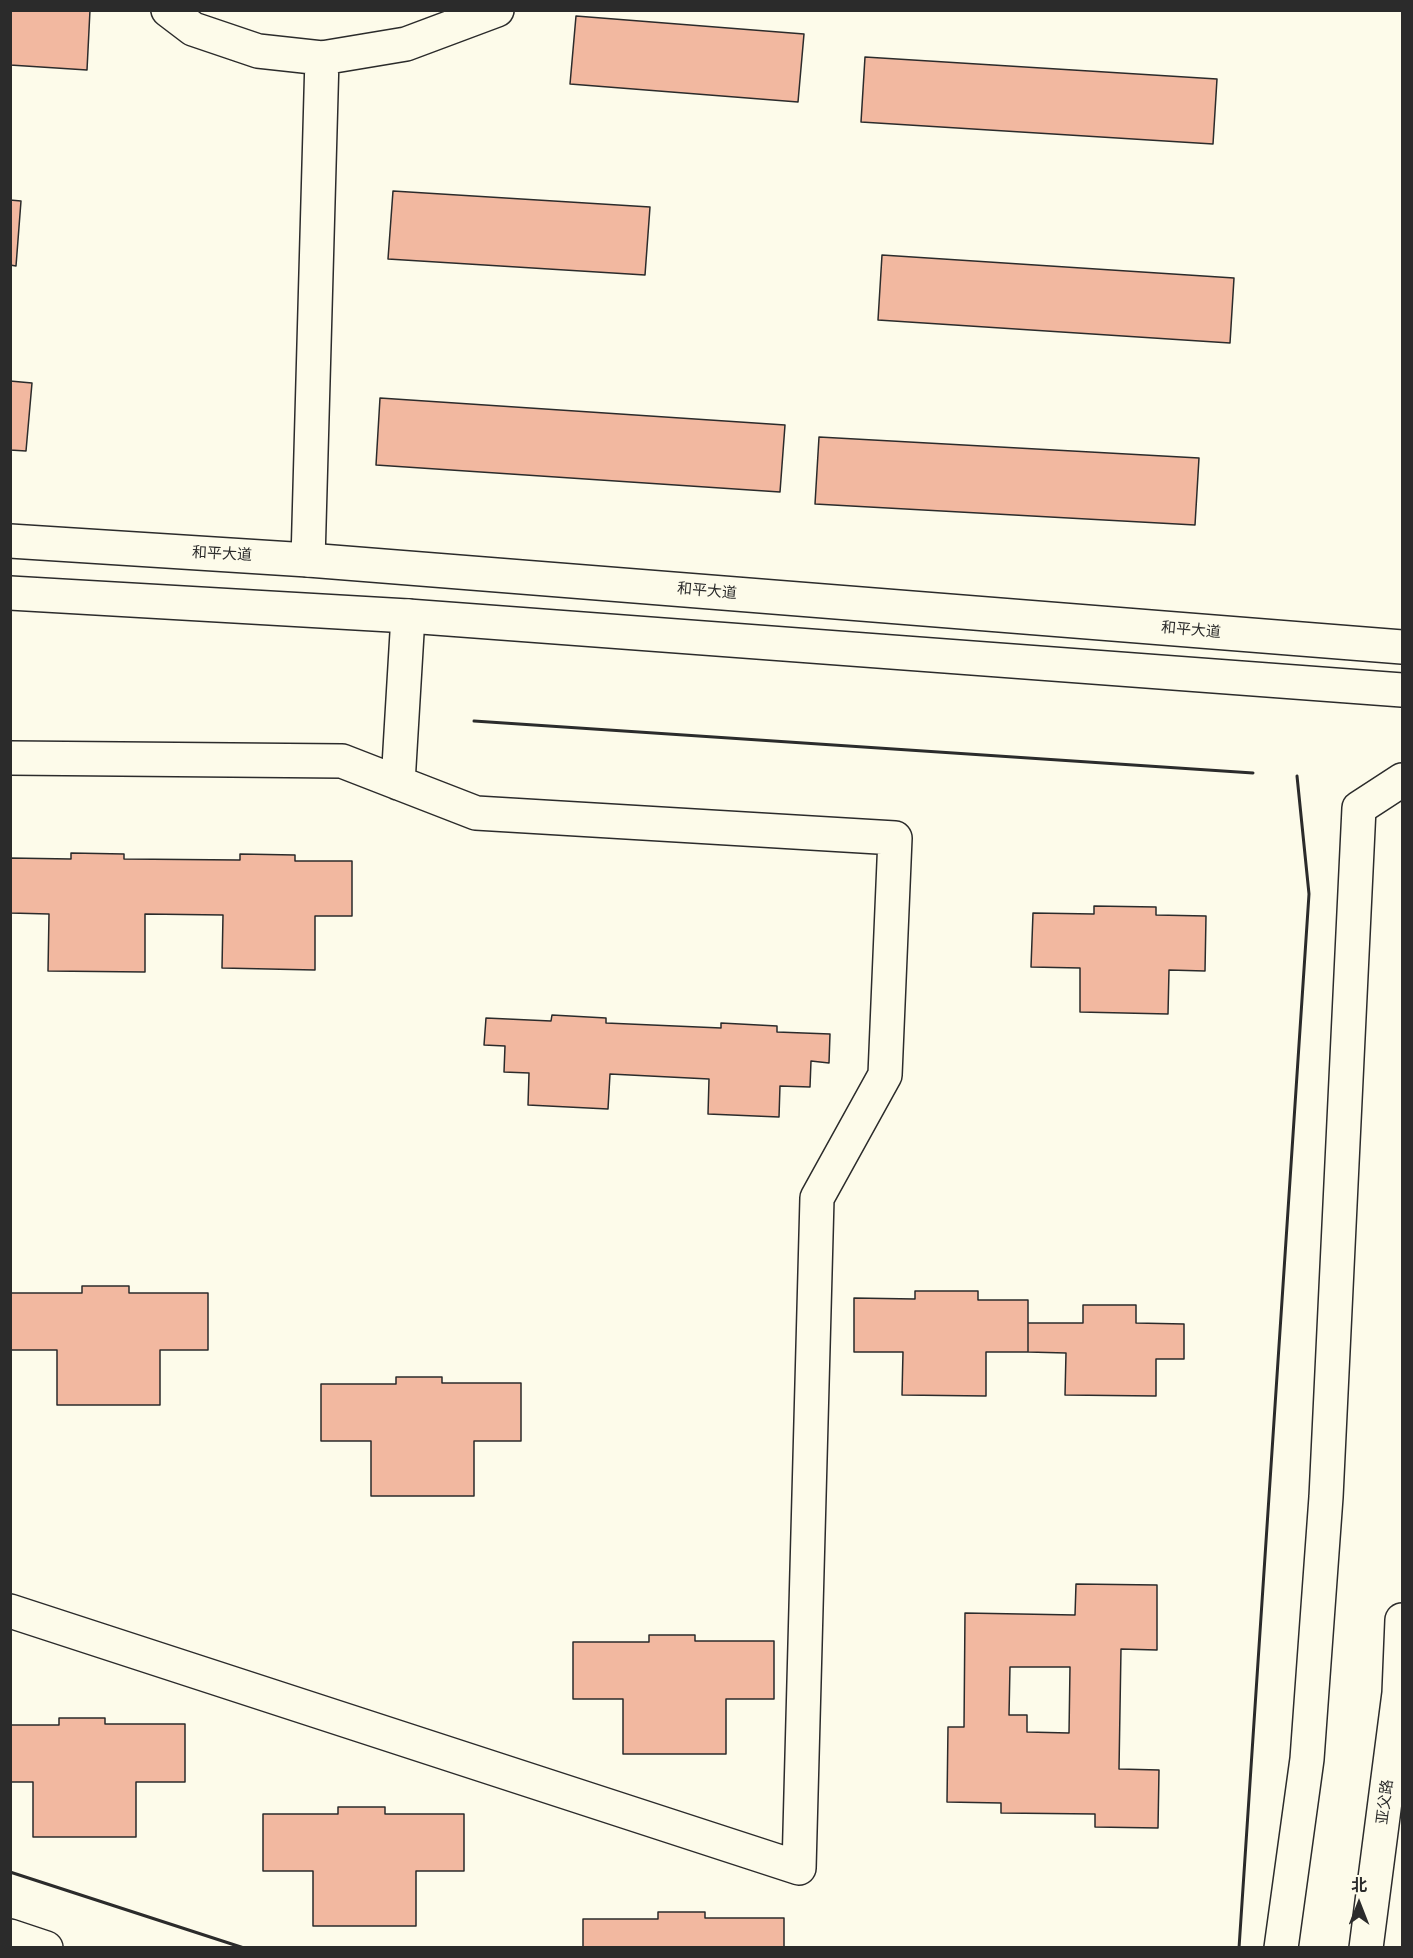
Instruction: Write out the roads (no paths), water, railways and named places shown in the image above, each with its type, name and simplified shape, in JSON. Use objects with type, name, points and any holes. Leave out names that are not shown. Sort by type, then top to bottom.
[{"type":"street","points":[[168,10],[193,28],[258,51],[322,58],[406,44],[497,10]]},
{"type":"street","points":[[308,560],[322,58]]},
{"type":"street","name":"和平大道","points":[[10,541],[308,560],[1402,647]]},
{"type":"street","points":[[10,593],[408,616],[1402,690]]},
{"type":"street","points":[[398,783],[408,616]]},
{"type":"street","points":[[10,758],[342,761],[476,813],[895,838],[885,1075],[817,1198],[799,1868],[10,1611]]},
{"type":"street","points":[[1281,1947],[1307,1758],[1326,1497],[1359,808],[1402,780]]},
{"type":"street","name":"亚父路","points":[[1366,1947],[1399,1693],[1402,1620]]},
{"type":"street","points":[[10,1936],[46,1947]]}]
